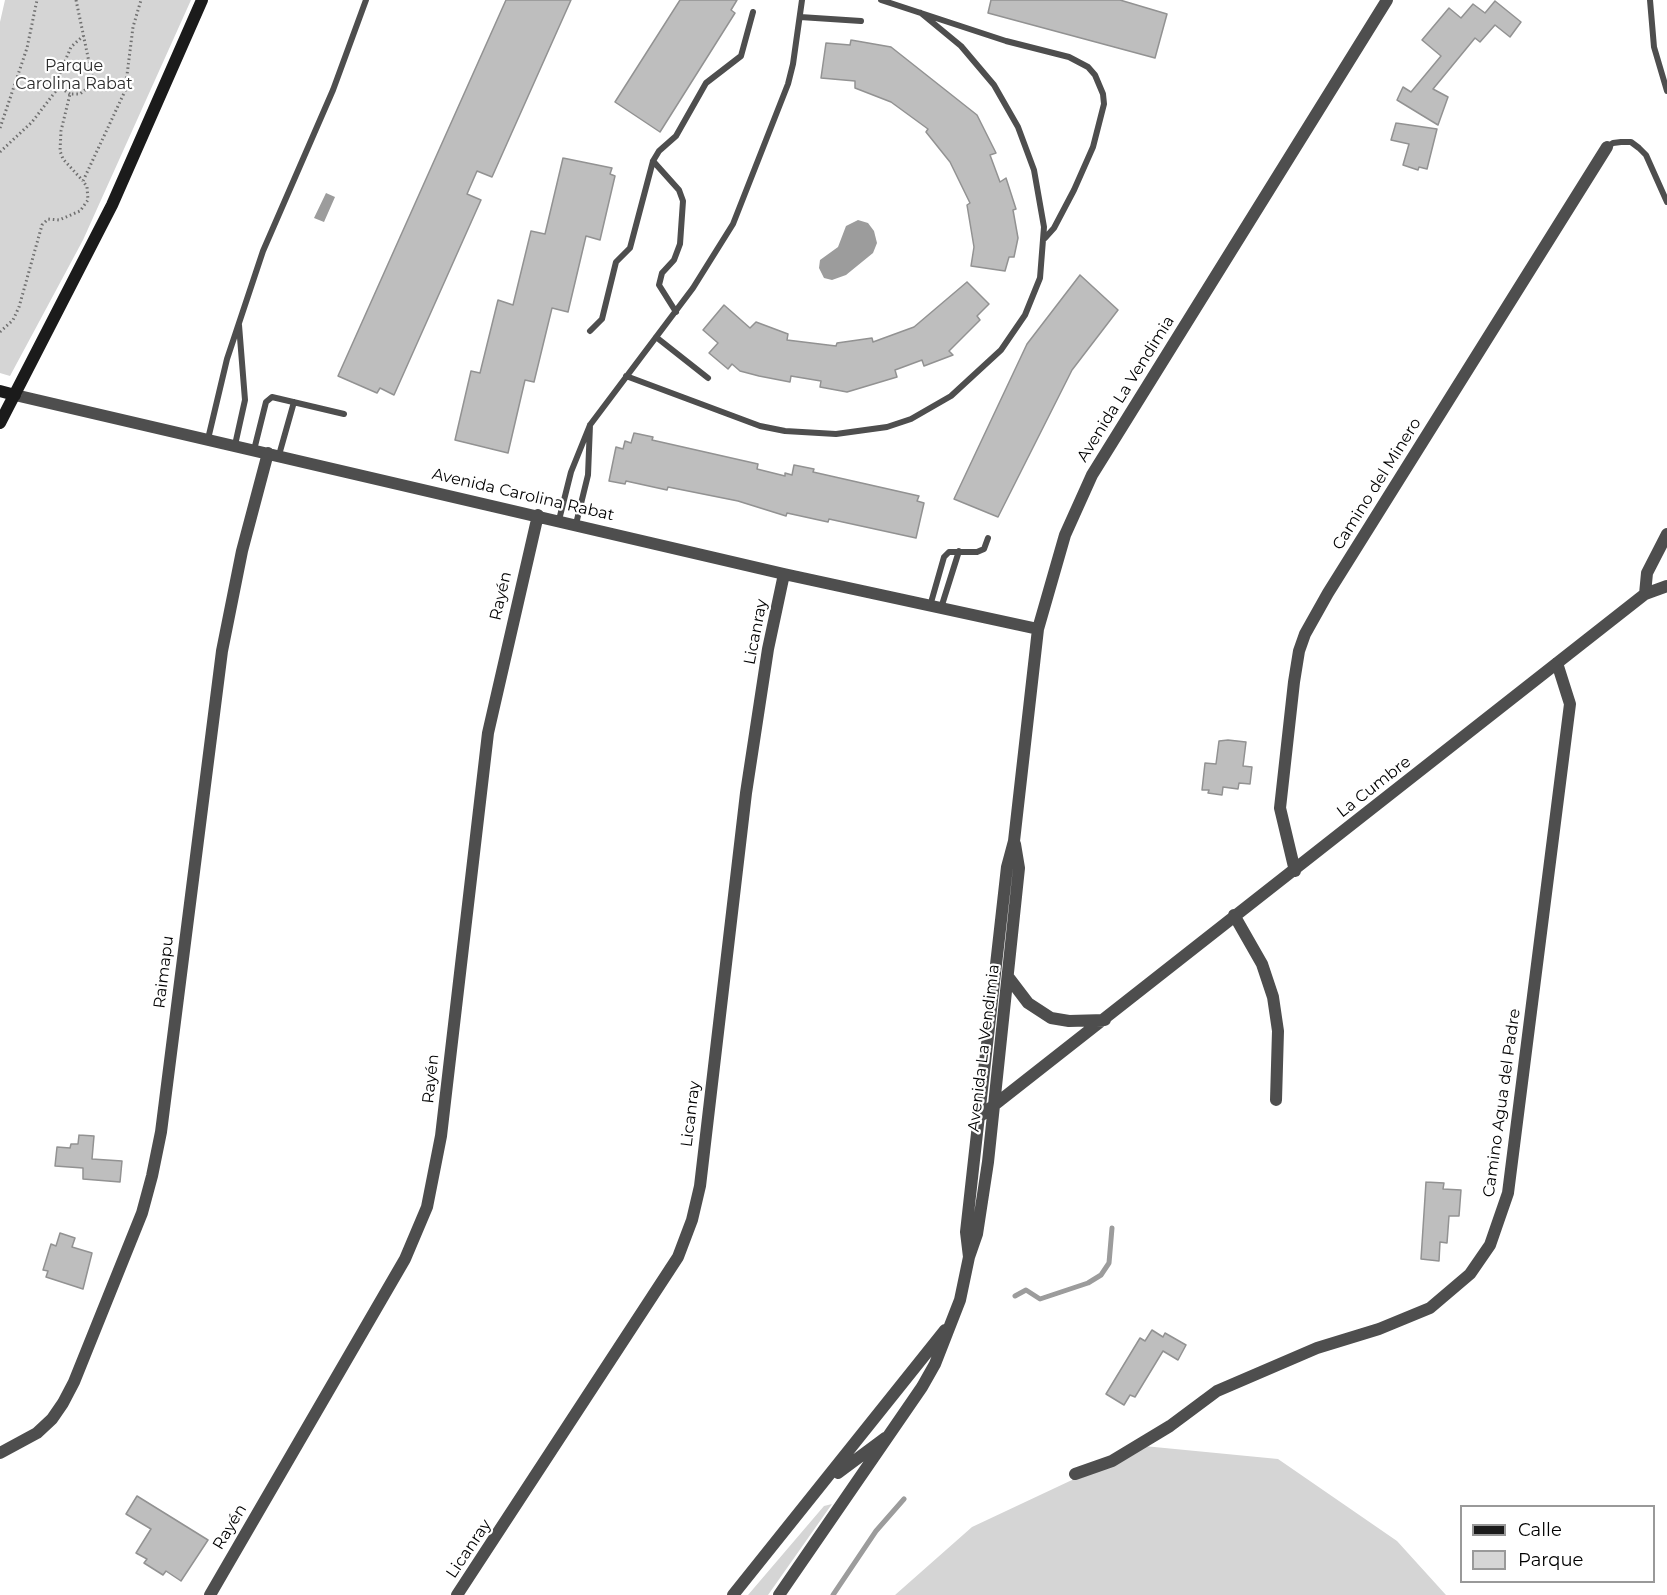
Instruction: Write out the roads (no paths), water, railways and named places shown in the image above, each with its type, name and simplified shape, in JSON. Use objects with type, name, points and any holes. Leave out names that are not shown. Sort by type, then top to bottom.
[{"type":"street","points":[[0,423],[112,205],[202,0]]},
{"type":"street","name":"Avenida La Vendimia","points":[[969,1257],[966,1232],[1007,867],[1014,841],[1038,629],[1065,535],[1092,475],[1387,0]]},
{"type":"street","name":"Camino del Minero","points":[[1295,871],[1285,838],[1280,808],[1294,682],[1305,634],[1607,147]]},
{"type":"street","name":"Avenida Carolina Rabat","points":[[0,391],[784,574],[1038,629]]},
{"type":"street","name":"Raimapu","points":[[0,1453],[38,1433],[63,1403],[142,1213],[161,1132],[222,651],[242,551],[273,454]]},
{"type":"street","name":"Rayén","points":[[210,1595],[405,1259],[427,1207],[441,1136],[488,733],[538,515]]},
{"type":"street","points":[[1645,594],[1647,573],[1667,534]]},
{"type":"street","name":"Licanray","points":[[457,1595],[678,1257],[693,1220],[700,1186],[746,793],[768,649],[784,574]]},
{"type":"street","name":"La Cumbre","points":[[979,1117],[1645,594],[1667,586]]},
{"type":"street","name":"Camino Agua del Padre","points":[[1075,1474],[1112,1461],[1170,1426],[1217,1391],[1306,1352],[1379,1329],[1430,1308],[1458,1287],[1486,1253],[1498,1229],[1508,1194],[1570,704],[1557,663]]},
{"type":"street","name":"Avenida La Vendimia","points":[[779,1595],[890,1435],[935,1364],[953,1320],[977,1234],[994,1106],[1019,868],[1014,841]]},
{"type":"street","points":[[1234,915],[1262,964],[1273,997],[1278,1031],[1276,1100]]},
{"type":"street","points":[[1009,978],[1028,1003],[1051,1018],[1069,1021],[1105,1020]]},
{"type":"street","points":[[733,1595],[953,1320]]},
{"type":"street","points":[[819,1488],[890,1435]]},
{"type":"lane","points":[[208,439],[227,359],[263,251],[314,138],[366,0]]},
{"type":"lane","points":[[560,520],[571,472],[590,425],[676,312],[733,224],[788,84],[802,0]]},
{"type":"lane","points":[[881,0],[1006,41],[1070,57],[1088,67],[1100,84],[1103,112],[1093,147],[1054,228],[1045,238]]},
{"type":"lane","points":[[1650,0],[1654,47],[1667,91]]},
{"type":"lane","points":[[590,331],[602,319],[616,262],[630,248],[653,161],[659,151],[676,136],[706,83],[741,56],[753,12]]},
{"type":"lane","points":[[626,376],[735,418],[785,432],[844,434],[887,427],[911,419],[969,382],[1015,332],[1025,315],[1040,278],[1045,238],[1034,170],[1008,107],[972,58],[921,13]]},
{"type":"lane","points":[[800,17],[861,21]]},
{"type":"lane","points":[[1607,147],[1613,143],[1631,142],[1639,148],[1646,155],[1667,201]]},
{"type":"lane","points":[[653,161],[679,190],[683,201],[680,244],[674,260],[662,273],[659,285],[676,312]]},
{"type":"lane","points":[[235,445],[245,400],[239,321]]},
{"type":"lane","points":[[657,337],[708,378]]},
{"type":"lane","points":[[254,450],[266,402],[272,397],[344,414]]},
{"type":"lane","points":[[273,454],[294,402]]},
{"type":"lane","points":[[576,524],[588,475],[590,425]]},
{"type":"lane","points":[[936,607],[944,557],[949,552],[977,552],[984,549],[988,538]]},
{"type":"lane","points":[[936,607],[959,552]]},
{"type":"waterway","points":[[1015,1296],[1026,1290],[1040,1299],[1088,1283],[1101,1275],[1109,1263],[1112,1228]]},
{"type":"waterway","points":[[833,1595],[876,1531],[904,1499]]},
{"type":"park label","name":"Parque Carolina Rabat","points":[[74,75]]}]
